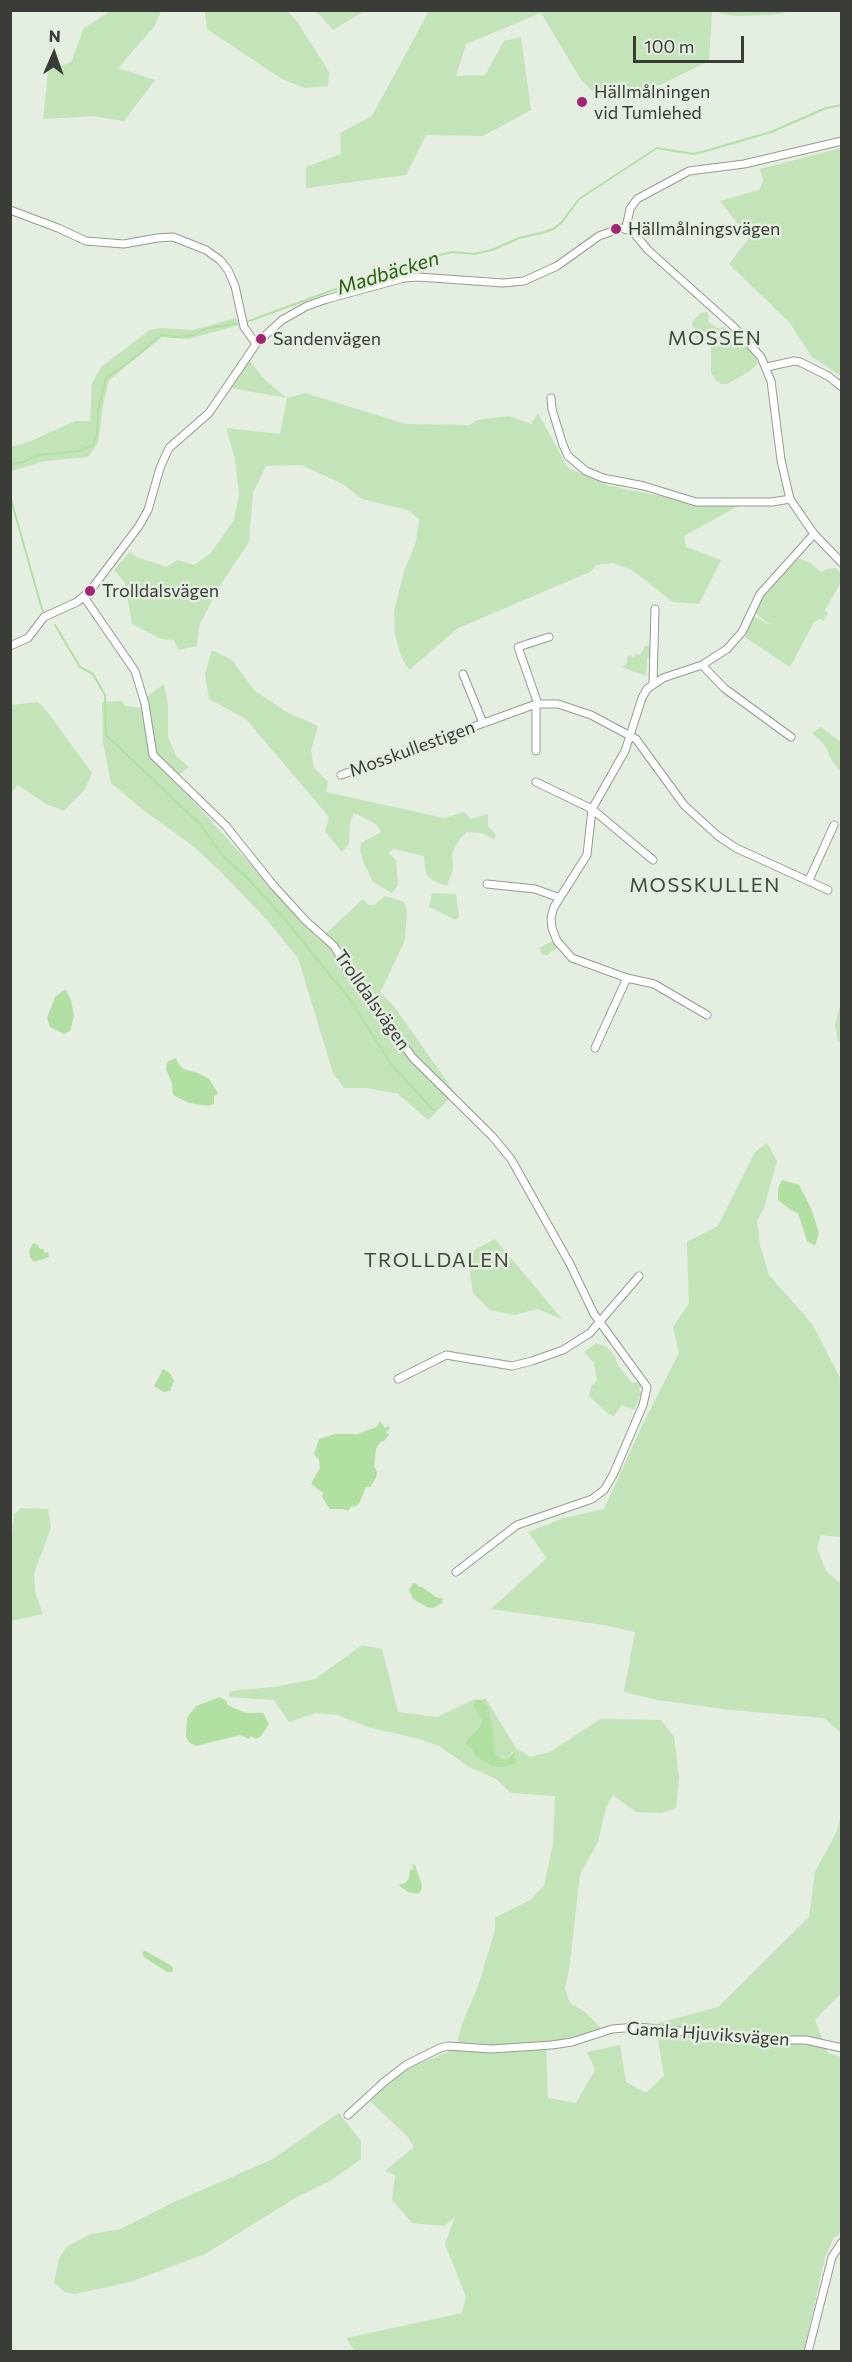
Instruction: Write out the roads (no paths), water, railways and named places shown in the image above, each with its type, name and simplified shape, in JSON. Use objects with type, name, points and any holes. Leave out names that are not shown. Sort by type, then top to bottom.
[{"type":"street","points":[[626,228],[630,209],[636,200],[689,171],[754,162],[842,141]]},
{"type":"street","points":[[10,210],[50,224],[86,241],[124,244],[164,237],[186,241],[203,249],[220,260],[228,270],[235,286],[244,324],[256,344]]},
{"type":"street","points":[[10,646],[28,638],[44,617],[84,597],[133,537],[148,510],[160,468],[169,448],[209,413],[256,344],[282,320],[327,299],[404,278],[503,283],[524,281],[557,266],[609,231],[626,228],[733,326],[752,345],[767,367],[775,405],[781,460],[790,499],[814,534],[842,563]]},
{"type":"street","points":[[767,367],[794,361],[800,362],[828,376],[842,387]]},
{"type":"street","points":[[551,398],[552,409],[568,456],[586,471],[696,502],[772,502],[790,499]]},
{"type":"street","points":[[707,1015],[654,984],[627,978],[580,961],[563,950],[553,932],[551,922],[554,907],[587,855],[592,809],[615,771],[631,737],[642,698],[653,684],[702,665],[738,638],[760,594],[814,534]]},
{"type":"street","name":"Trolldalsvägen","points":[[84,597],[135,671],[145,704],[153,755],[226,826],[274,886],[306,921],[334,946],[348,969],[413,1058],[492,1136],[511,1160],[600,1323],[647,1387],[643,1406],[613,1475],[604,1490],[592,1499],[517,1525],[456,1572]]},
{"type":"street","points":[[653,684],[655,609]]},
{"type":"street","points":[[536,751],[537,704],[518,647],[549,637]]},
{"type":"street","points":[[702,665],[724,688],[791,737]]},
{"type":"street","name":"Mosskullestigen","points":[[463,674],[483,723]]},
{"type":"street","name":"Mosskullestigen","points":[[341,775],[537,704],[558,704],[578,709],[636,739],[684,805],[712,832],[736,848],[828,890]]},
{"type":"street","points":[[536,782],[592,809],[653,860]]},
{"type":"street","points":[[809,880],[834,825]]},
{"type":"street","points":[[487,884],[535,889],[560,898]]},
{"type":"street","points":[[595,1048],[627,978]]},
{"type":"street","points":[[398,1379],[446,1355],[504,1365],[532,1361],[563,1350],[590,1333],[639,1276]]},
{"type":"street","name":"Gamla Hjuviksvägen","points":[[348,2115],[406,2065],[448,2046],[491,2049],[552,2045],[572,2042],[612,2029],[638,2027],[769,2040],[806,2040],[842,2048]]},
{"type":"street","points":[[808,2352],[832,2257],[842,2242]]},
{"type":"waterway","name":"Madbäcken","points":[[10,465],[38,455],[79,451],[93,445],[106,378],[136,357],[161,335],[176,337],[194,335],[205,329],[249,321],[333,290],[385,277],[439,255],[453,252],[474,254],[492,250],[519,238],[555,228],[579,199],[657,148],[693,154],[702,152],[771,132],[826,108],[842,105]]},
{"type":"waterway","points":[[10,496],[45,614]]},
{"type":"waterway","points":[[55,625],[80,667],[93,674],[105,695],[106,735],[201,825],[222,855],[283,917],[352,1002],[390,1063],[433,1110]]},
{"type":"place","name":"Hällmålningen vid Tumlehed","points":[[582,102]]},
{"type":"place","name":"Hällmålningsvägen","points":[[616,229]]},
{"type":"place","name":"Sandenvägen","points":[[261,339]]},
{"type":"place","name":"Trolldalsvägen","points":[[90,591]]},
{"type":"district","name":"MOSSEN","points":[[715,338]]},
{"type":"district","name":"MOSSKULLEN","points":[[705,885]]},
{"type":"district","name":"TROLLDALEN","points":[[437,1260]]}]
